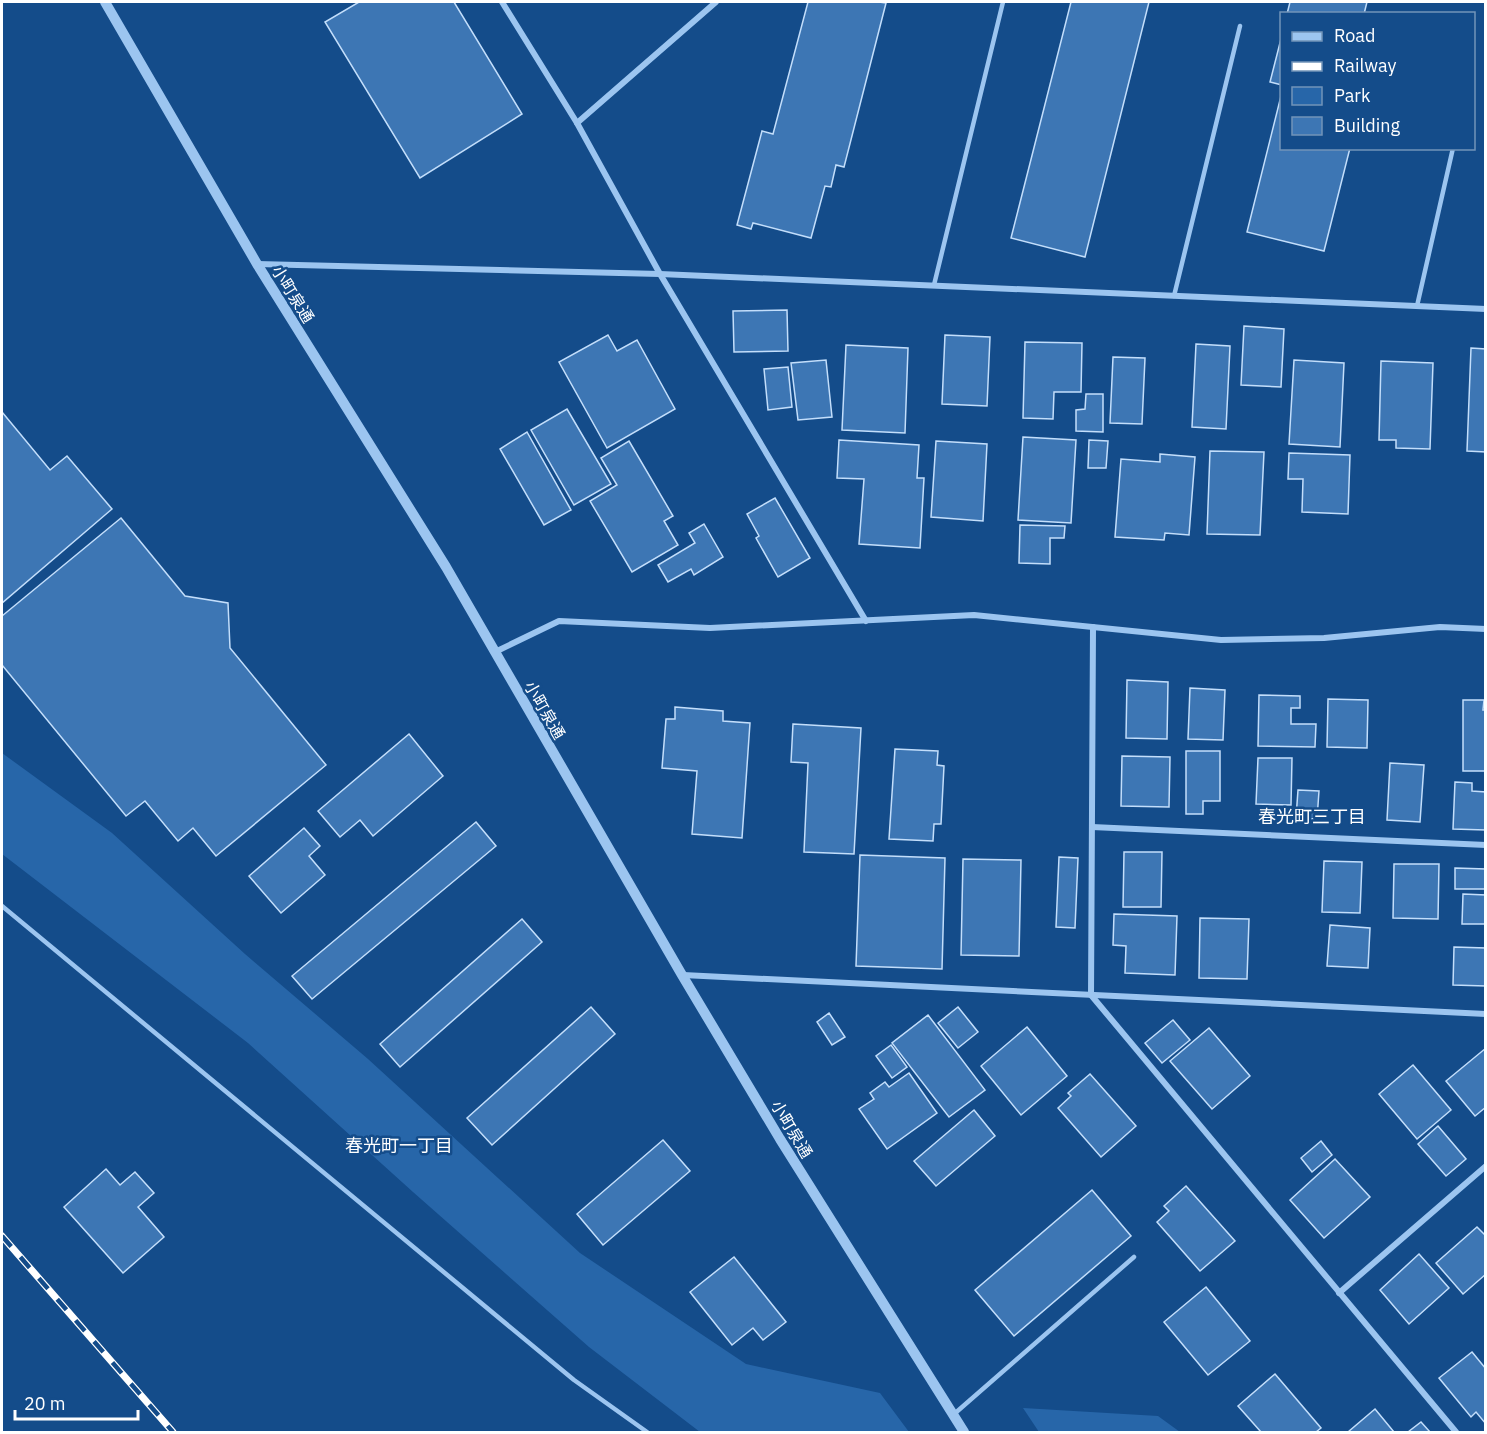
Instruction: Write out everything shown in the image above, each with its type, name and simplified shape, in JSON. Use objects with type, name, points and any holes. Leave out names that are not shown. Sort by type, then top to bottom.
[{"type":"street","name":"小町泉通","points":[[105,2],[257,264],[446,567],[682,975],[780,1138],[963,1432]]},
{"type":"street","points":[[502,2],[577,123],[660,273],[866,621]]},
{"type":"street","points":[[577,123],[716,2]]},
{"type":"street","points":[[257,264],[660,273],[1485,309]]},
{"type":"street","points":[[494,652],[559,621],[710,628],[974,615],[1221,640],[1324,638],[1440,627],[1485,629]]},
{"type":"street","points":[[1093,627],[1091,995],[1456,1432]]},
{"type":"street","points":[[1092,827],[1485,845]]},
{"type":"street","points":[[682,975],[1485,1014]]},
{"type":"street","points":[[1339,1293],[1485,1166]]},
{"type":"lane","points":[[934,285],[1003,2]]},
{"type":"lane","points":[[1174,296],[1240,26]]},
{"type":"lane","points":[[1417,306],[1453,150]]},
{"type":"lane","points":[[2,906],[574,1380],[647,1432]]},
{"type":"lane","points":[[953,1415],[1134,1257]]},
{"type":"green space","points":[[2,753],[112,833],[245,954],[368,1059],[580,1253],[746,1364],[880,1393],[909,1432],[700,1432],[589,1347],[248,1043],[2,854]]},
{"type":"green space","points":[[1023,1408],[1158,1416],[1180,1432],[1039,1432]]},
{"type":"building","points":[[359,2],[454,2],[522,114],[420,178],[325,22]]},
{"type":"building","points":[[808,2],[886,3],[844,167],[836,165],[831,187],[825,186],[811,238],[753,223],[751,229],[737,225],[762,131],[773,134]]},
{"type":"building","points":[[1071,2],[1149,2],[1085,257],[1011,238]]},
{"type":"building","points":[[1290,2],[1367,2],[1364,12],[1288,12]]},
{"type":"building","points":[[1280,43],[1280,84],[1270,82]]},
{"type":"building","points":[[1280,100],[1280,150],[1349,150],[1324,251],[1247,232]]},
{"type":"building","points":[[787,310],[788,351],[734,352],[733,311]]},
{"type":"building","points":[[1244,326],[1284,329],[1281,387],[1241,385]]},
{"type":"building","points":[[608,335],[617,351],[637,340],[675,409],[607,448],[559,362]]},
{"type":"building","points":[[945,335],[990,337],[987,406],[942,404]]},
{"type":"building","points":[[1025,342],[1082,343],[1081,392],[1054,392],[1053,419],[1023,418]]},
{"type":"building","points":[[1196,344],[1230,346],[1226,429],[1192,427]]},
{"type":"building","points":[[846,345],[908,348],[905,433],[842,430]]},
{"type":"building","points":[[1471,348],[1486,349],[1486,452],[1467,451]]},
{"type":"building","points":[[1113,357],[1145,358],[1142,424],[1110,423]]},
{"type":"building","points":[[826,360],[832,417],[798,420],[791,363]]},
{"type":"building","points":[[1294,360],[1344,363],[1340,447],[1289,444]]},
{"type":"building","points":[[1381,361],[1433,363],[1430,449],[1396,448],[1396,440],[1379,440]]},
{"type":"building","points":[[788,367],[792,407],[768,410],[764,369]]},
{"type":"building","points":[[1086,394],[1103,394],[1103,432],[1076,431],[1076,410],[1085,409]]},
{"type":"building","points":[[567,409],[611,484],[574,505],[531,430]]},
{"type":"building","points":[[2,412],[50,470],[67,456],[112,509],[2,603]]},
{"type":"building","points":[[527,432],[571,510],[544,525],[500,449]]},
{"type":"building","points":[[1023,437],[1076,440],[1071,523],[1018,520]]},
{"type":"building","points":[[839,440],[919,445],[917,478],[924,478],[920,548],[859,544],[864,479],[837,478]]},
{"type":"building","points":[[1089,440],[1108,441],[1106,468],[1088,468]]},
{"type":"building","points":[[629,441],[673,516],[664,521],[678,545],[632,572],[590,501],[617,485],[601,458]]},
{"type":"building","points":[[936,441],[987,444],[983,521],[931,517]]},
{"type":"building","points":[[1210,451],[1264,452],[1260,535],[1207,534]]},
{"type":"building","points":[[1289,453],[1350,455],[1348,514],[1302,512],[1303,479],[1288,479]]},
{"type":"building","points":[[1160,454],[1195,457],[1189,535],[1165,533],[1164,540],[1115,537],[1121,459],[1160,462]]},
{"type":"building","points":[[775,498],[810,558],[778,577],[756,538],[759,536],[747,514]]},
{"type":"building","points":[[121,518],[185,596],[228,603],[230,648],[326,765],[216,856],[193,828],[178,841],[145,801],[126,816],[2,665],[2,616]]},
{"type":"building","points":[[704,524],[723,557],[694,575],[691,569],[668,582],[658,565],[695,543],[689,533]]},
{"type":"building","points":[[1020,525],[1065,526],[1064,538],[1050,538],[1050,564],[1019,563]]},
{"type":"building","points":[[1127,680],[1168,682],[1167,739],[1126,738]]},
{"type":"building","points":[[1190,688],[1225,690],[1223,740],[1188,739]]},
{"type":"building","points":[[1259,695],[1300,696],[1300,708],[1291,708],[1291,724],[1316,724],[1315,747],[1258,746]]},
{"type":"building","points":[[1328,699],[1368,700],[1367,748],[1327,747]]},
{"type":"building","points":[[1463,700],[1484,700],[1486,771],[1463,771]]},
{"type":"building","points":[[675,707],[723,711],[723,721],[750,723],[742,838],[692,834],[697,771],[662,768],[666,719],[675,719]]},
{"type":"building","points":[[793,724],[861,728],[854,854],[804,852],[808,763],[791,762]]},
{"type":"building","points":[[409,734],[443,776],[373,836],[360,820],[340,837],[318,811]]},
{"type":"building","points":[[895,749],[938,751],[937,765],[944,766],[941,824],[934,824],[933,841],[889,839]]},
{"type":"building","points":[[1186,751],[1220,751],[1220,801],[1203,801],[1203,814],[1186,814]]},
{"type":"building","points":[[1122,756],[1170,757],[1169,807],[1121,806]]},
{"type":"building","points":[[1258,758],[1292,758],[1291,805],[1256,804]]},
{"type":"building","points":[[1390,763],[1424,765],[1420,822],[1387,820]]},
{"type":"building","points":[[1455,782],[1472,783],[1472,791],[1486,792],[1486,830],[1453,829]]},
{"type":"building","points":[[1298,790],[1319,791],[1317,819],[1296,818]]},
{"type":"building","points":[[476,822],[496,846],[312,999],[292,976]]},
{"type":"building","points":[[304,828],[320,846],[309,856],[325,875],[281,913],[249,876]]},
{"type":"building","points":[[1124,852],[1162,852],[1161,907],[1123,907]]},
{"type":"building","points":[[860,855],[945,858],[942,969],[856,966]]},
{"type":"building","points":[[1059,857],[1078,858],[1075,928],[1056,927]]},
{"type":"building","points":[[963,859],[1021,860],[1019,956],[961,955]]},
{"type":"building","points":[[1324,861],[1362,862],[1360,913],[1322,912]]},
{"type":"building","points":[[1394,864],[1439,864],[1438,919],[1393,918]]},
{"type":"building","points":[[1455,868],[1486,869],[1486,889],[1455,889]]},
{"type":"building","points":[[1463,894],[1486,895],[1486,924],[1462,924]]},
{"type":"building","points":[[1114,914],[1177,916],[1175,975],[1125,973],[1126,946],[1113,945]]},
{"type":"building","points":[[1200,918],[1249,919],[1247,979],[1199,978]]},
{"type":"building","points":[[522,919],[542,942],[400,1067],[380,1044]]},
{"type":"building","points":[[1330,925],[1370,928],[1368,968],[1327,966]]},
{"type":"building","points":[[1454,947],[1486,948],[1486,986],[1453,985]]},
{"type":"building","points":[[591,1007],[615,1034],[492,1145],[467,1118]]},
{"type":"building","points":[[958,1007],[978,1032],[958,1048],[938,1023]]},
{"type":"building","points":[[829,1013],[845,1037],[832,1045],[817,1022]]},
{"type":"building","points":[[928,1015],[985,1090],[949,1117],[892,1043]]},
{"type":"building","points":[[1173,1020],[1190,1040],[1162,1063],[1145,1043]]},
{"type":"building","points":[[1027,1027],[1067,1076],[1021,1115],[981,1066]]},
{"type":"building","points":[[1209,1028],[1250,1076],[1212,1109],[1170,1061]]},
{"type":"building","points":[[891,1045],[907,1067],[892,1078],[876,1056]]},
{"type":"building","points":[[1486,1048],[1486,1107],[1475,1116],[1446,1081]]},
{"type":"building","points":[[1413,1065],[1451,1110],[1417,1139],[1379,1094]]},
{"type":"building","points":[[909,1073],[937,1113],[887,1149],[859,1109],[874,1099],[870,1093],[885,1082],[889,1087]]},
{"type":"building","points":[[1090,1074],[1136,1126],[1101,1157],[1058,1108],[1071,1096],[1068,1093]]},
{"type":"building","points":[[974,1110],[995,1136],[936,1186],[914,1161]]},
{"type":"building","points":[[1438,1126],[1466,1159],[1446,1176],[1418,1144]]},
{"type":"building","points":[[663,1140],[690,1171],[603,1245],[577,1214]]},
{"type":"building","points":[[1321,1141],[1332,1155],[1312,1172],[1301,1158]]},
{"type":"building","points":[[1335,1159],[1370,1197],[1324,1238],[1290,1200]]},
{"type":"building","points":[[106,1169],[120,1185],[135,1172],[154,1193],[138,1207],[164,1237],[123,1273],[64,1207]]},
{"type":"building","points":[[1186,1186],[1235,1241],[1200,1271],[1157,1222],[1169,1211],[1164,1206]]},
{"type":"building","points":[[1092,1190],[1131,1236],[1014,1336],[975,1290]]},
{"type":"building","points":[[1477,1227],[1486,1236],[1486,1274],[1463,1294],[1436,1263]]},
{"type":"building","points":[[1419,1254],[1449,1288],[1409,1324],[1380,1290]]},
{"type":"building","points":[[734,1257],[786,1322],[763,1340],[753,1328],[732,1345],[690,1292]]},
{"type":"building","points":[[1206,1287],[1250,1341],[1208,1375],[1164,1322]]},
{"type":"building","points":[[1472,1352],[1486,1369],[1486,1424],[1476,1412],[1471,1417],[1439,1378]]},
{"type":"building","points":[[1275,1374],[1321,1428],[1316,1432],[1261,1432],[1238,1406]]},
{"type":"building","points":[[1375,1409],[1394,1432],[1348,1432]]},
{"type":"building","points":[[1421,1422],[1430,1432],[1408,1432]]},
{"type":"railway","points":[[2,1236],[173,1432]]},
{"type":"district","name":"春光町三丁目","points":[[1312,816]]},
{"type":"district","name":"春光町一丁目","points":[[399,1145]]}]
